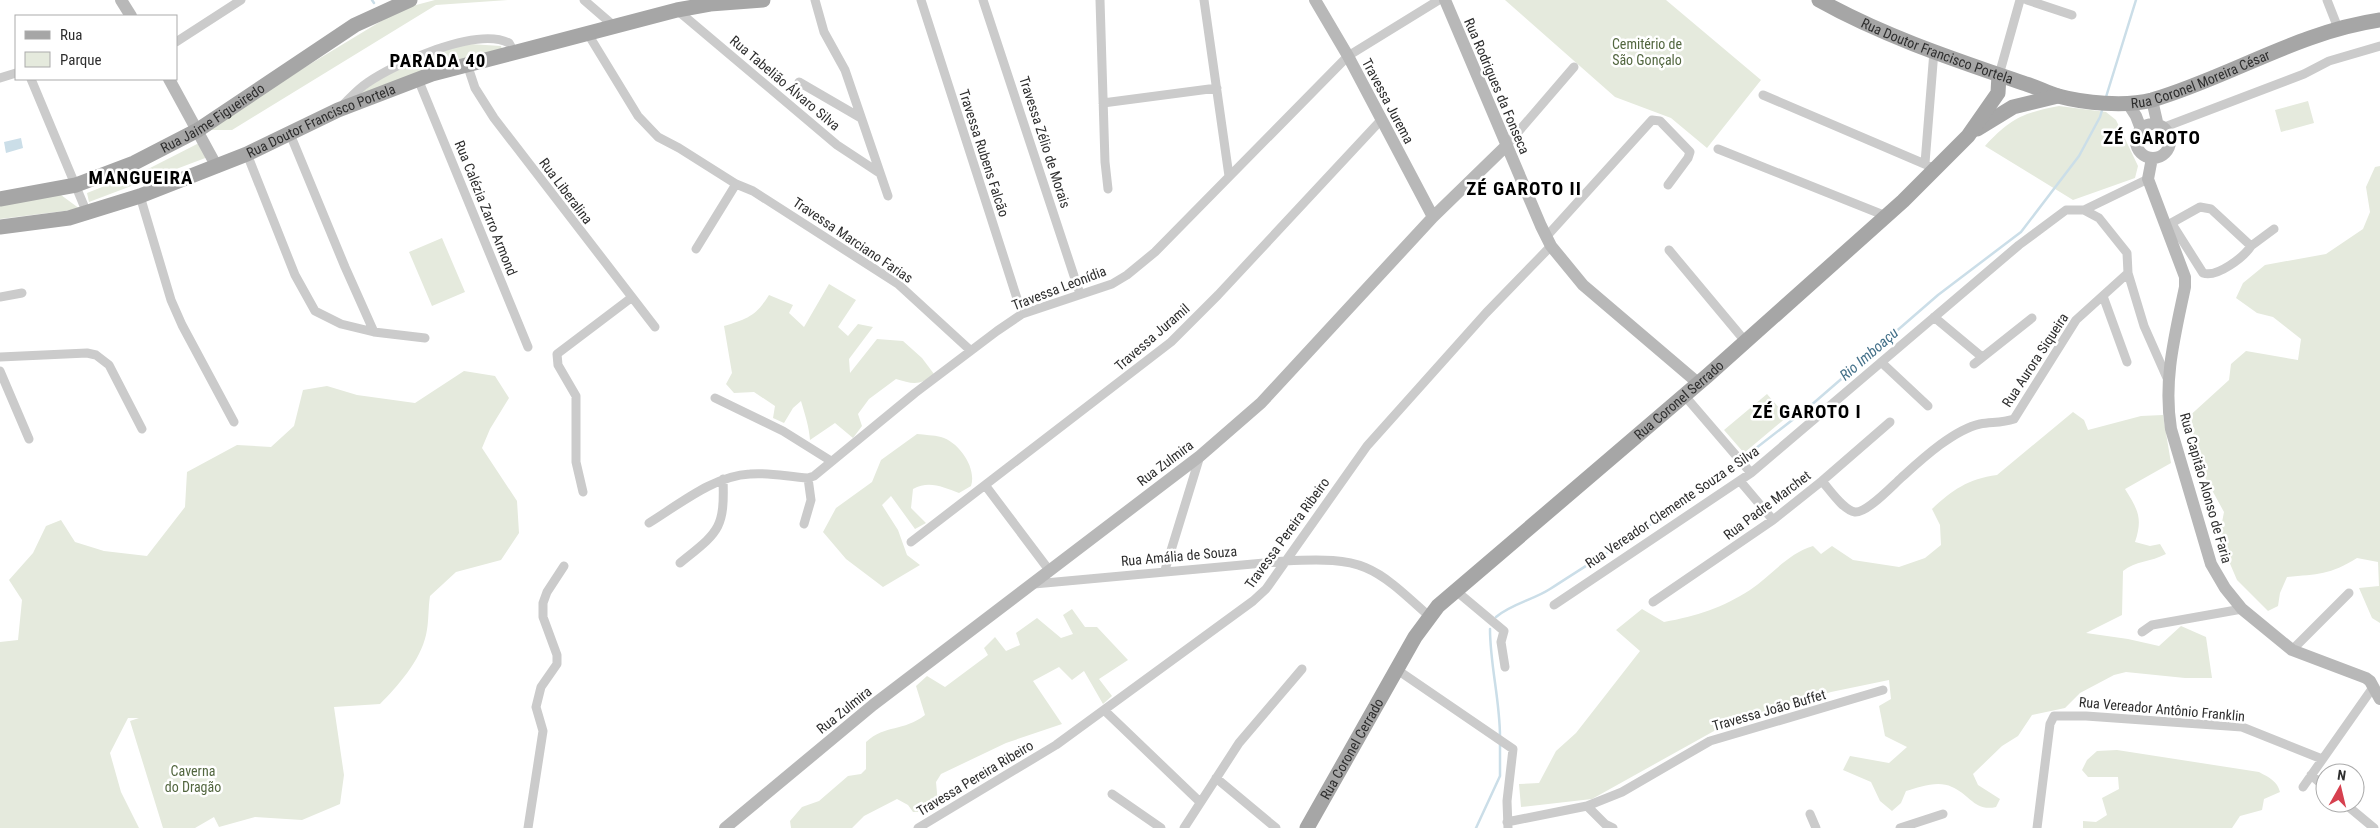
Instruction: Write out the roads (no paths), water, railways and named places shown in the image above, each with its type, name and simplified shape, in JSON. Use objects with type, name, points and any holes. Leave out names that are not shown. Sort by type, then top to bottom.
[{"type":"main road","name":"Rua Jaime Figueiredo","points":[[0,199],[76,185],[134,163],[198,130],[355,26],[376,14],[410,0]]},
{"type":"main road","name":"Rua Doutor Francisco Portela","points":[[0,227],[69,218],[140,196],[217,167],[338,110],[418,78],[677,10],[710,4],[763,0]]},
{"type":"main road","name":"Rua Doutor Francisco Portela","points":[[1819,0],[1839,11],[1934,51],[2058,96]]},
{"type":"main road","name":"Rua Coronel Moreira César","points":[[2058,96],[2129,105],[2152,100],[2338,28],[2380,20]]},
{"type":"main road","points":[[1968,136],[1998,93],[1999,75]]},
{"type":"main road","points":[[1968,136],[2013,107],[2058,96]]},
{"type":"main road","name":"Rua Coronel Serrado","points":[[1396,669],[1429,616],[1456,590],[1746,342],[1886,216],[1930,166],[1968,136]]},
{"type":"main road","name":"Rua Coronel Cerrado","points":[[1308,828],[1396,669]]},
{"type":"street","points":[[121,0],[130,15]]},
{"type":"street","points":[[178,41],[241,0]]},
{"type":"street","points":[[584,0],[614,26]]},
{"type":"street","points":[[815,0],[824,32],[845,70],[878,172],[888,196]]},
{"type":"street","name":"Travessa Rubens Falcão","points":[[920,0],[1022,314]]},
{"type":"street","name":"Travessa Zélio de Morais","points":[[983,0],[1080,294]]},
{"type":"street","points":[[1100,0],[1108,189]]},
{"type":"street","points":[[1204,0],[1229,176]]},
{"type":"street","name":"Travessa Jurema","points":[[1316,0],[1382,119],[1433,217]]},
{"type":"street","name":"Travessa Leonídia","points":[[808,478],[970,350],[1022,314],[1112,284],[1127,275],[1155,252],[1348,56],[1439,0]]},
{"type":"street","name":"Rua Rodrigues da Fonseca","points":[[1444,0],[1549,241],[1584,285],[1698,383]]},
{"type":"street","points":[[1999,75],[2020,0]]},
{"type":"street","points":[[2027,0],[2072,15]]},
{"type":"street","points":[[2327,0],[2338,28]]},
{"type":"street","name":"Rua Tabelião Álvaro Silva","points":[[677,10],[836,145],[878,172]]},
{"type":"street","name":"Travessa Marciano Farias","points":[[588,34],[638,116],[658,137],[736,184],[753,191],[877,270],[924,306],[970,350]]},
{"type":"street","points":[[338,110],[366,84],[379,76],[417,56],[452,44],[496,39],[509,43],[514,52]]},
{"type":"street","points":[[2152,100],[2160,127],[2169,136],[2169,147],[2162,156],[2152,158],[2142,154],[2138,149],[2137,138],[2141,129],[2147,126],[2160,127],[2353,53],[2380,46]]},
{"type":"street","points":[[1763,95],[1930,166],[1934,51]]},
{"type":"street","name":"Rua Liberalina","points":[[467,64],[475,88],[494,118],[631,298],[656,327]]},
{"type":"street","name":"Rua Zulmira","points":[[725,828],[873,705],[1200,456],[1282,383],[1433,217],[1506,146],[1574,67]]},
{"type":"street","points":[[0,78],[15,73]]},
{"type":"street","name":"Rua Calézia Zarro Armond","points":[[418,78],[528,347]]},
{"type":"street","points":[[31,80],[87,213]]},
{"type":"street","points":[[171,80],[217,167]]},
{"type":"street","name":"Rua Tabelião Álvaro Silva","points":[[798,82],[860,118]]},
{"type":"street","points":[[1103,103],[1216,88]]},
{"type":"street","points":[[2129,105],[2141,129]]},
{"type":"street","name":"Travessa Juramil","points":[[911,542],[1075,418],[1171,342],[1201,314],[1382,119]]},
{"type":"street","name":"Travessa Pereira Ribeiro","points":[[918,828],[1018,770],[1253,602],[1266,589],[1367,446],[1549,241],[1652,120],[1660,120],[1690,152],[1668,185]]},
{"type":"street","points":[[290,134],[374,332]]},
{"type":"street","points":[[1718,149],[1886,216]]},
{"type":"street","points":[[247,154],[295,275],[315,312],[340,324],[374,332],[425,338]]},
{"type":"street","points":[[2148,179],[2152,158]]},
{"type":"street","name":"Rua Vereador Clemente Souza e Silva","points":[[1554,605],[1751,473],[2020,245],[2066,210],[2084,210],[2148,179]]},
{"type":"street","name":"Rua Capitão Alonso de Faria","points":[[2148,179],[2169,225],[2183,270],[2185,287],[2167,378],[2168,409],[2171,429],[2211,564],[2225,588],[2242,609],[2292,650],[2366,678],[2374,686]]},
{"type":"street","points":[[696,249],[736,184]]},
{"type":"street","points":[[140,196],[171,300],[182,325],[234,422]]},
{"type":"street","points":[[2251,246],[2211,209],[2206,207],[2200,207],[2169,225],[2203,273],[2207,274],[2217,272],[2247,252],[2251,246],[2274,229]]},
{"type":"street","points":[[2084,210],[2100,218],[2123,247],[2127,253],[2128,273]]},
{"type":"street","points":[[1669,250],[1746,342]]},
{"type":"street","name":"Rua Capitão Alonso de Faria","points":[[2128,273],[2144,326],[2167,378]]},
{"type":"street","name":"Rua Aurora Siqueira","points":[[1822,481],[1846,508],[1854,512],[1860,511],[1873,503],[1932,451],[1959,434],[1979,424],[2001,423],[2014,419],[2076,320],[2128,273]]},
{"type":"street","points":[[0,297],[22,293]]},
{"type":"street","points":[[2103,296],[2127,362]]},
{"type":"street","points":[[583,492],[576,462],[576,396],[558,365],[557,354],[631,298]]},
{"type":"street","points":[[1934,317],[1982,357]]},
{"type":"street","points":[[1974,364],[2032,318]]},
{"type":"street","points":[[0,357],[88,353],[96,355],[109,365],[142,429]]},
{"type":"street","points":[[1881,362],[1928,406]]},
{"type":"street","points":[[0,371],[29,439]]},
{"type":"street","points":[[1684,395],[1751,473]]},
{"type":"street","points":[[715,398],[783,431],[831,461]]},
{"type":"street","name":"Rua Padre Marchet","points":[[1654,602],[1773,520],[1822,481],[1890,422]]},
{"type":"street","points":[[1165,570],[1200,456]]},
{"type":"street","points":[[649,523],[723,479],[749,474],[770,473],[808,478],[811,500],[804,524]]},
{"type":"street","points":[[680,563],[712,538],[718,528],[724,508],[723,479]]},
{"type":"street","points":[[1740,481],[1773,520]]},
{"type":"street","points":[[985,485],[1049,570]]},
{"type":"street","name":"Rua Amália de Souza","points":[[1033,584],[1165,570],[1324,559],[1346,561],[1364,566],[1384,576],[1429,616]]},
{"type":"street","points":[[528,828],[543,731],[536,707],[538,696],[557,664],[557,655],[543,616],[543,603],[547,592],[564,566]]},
{"type":"street","points":[[1456,590],[1504,631],[1501,642],[1505,667]]},
{"type":"street","points":[[2292,650],[2349,594]]},
{"type":"street","points":[[2142,632],[2152,625],[2242,609]]},
{"type":"street","points":[[1184,828],[1240,743],[1302,669]]},
{"type":"street","points":[[1396,669],[1509,746],[1508,825]]},
{"type":"street","points":[[2303,787],[2374,686],[2380,699]]},
{"type":"street","name":"Travessa João Buffet","points":[[1508,825],[1587,806],[1622,792],[1710,741],[1883,690]]},
{"type":"street","points":[[1104,710],[1200,802]]},
{"type":"street","name":"Rua Vereador Antônio Franklin","points":[[2037,828],[2050,724],[2054,716],[2086,716],[2242,728],[2322,759]]},
{"type":"street","points":[[2311,775],[2315,778]]},
{"type":"street","points":[[1216,778],[1276,828]]},
{"type":"street","points":[[1112,794],[1161,828]]},
{"type":"street","points":[[1587,806],[1602,821],[1613,828]]},
{"type":"street","points":[[2356,813],[2374,828]]},
{"type":"street","points":[[1810,814],[1816,828]]},
{"type":"street","points":[[1900,828],[1943,814]]},
{"type":"water","points":[[21,138],[23,148],[6,153],[4,142]]},
{"type":"waterway","name":"Rio Imboaçu","points":[[2106,97],[2136,0]]},
{"type":"waterway","name":"Rio Imboaçu","points":[[1742,459],[1809,407],[1938,295],[2021,232],[2079,156],[2100,117],[2103,107]]},
{"type":"waterway","name":"Rio Imboaçu","points":[[1496,617],[1508,609],[1550,589],[1622,543],[1693,496],[1738,462]]},
{"type":"waterway","points":[[1490,629],[1500,737]]},
{"type":"waterway","points":[[1476,828],[1500,776],[1500,742]]},
{"type":"district","name":"PARADA 40","points":[[438,60]]},
{"type":"district","name":"ZÉ GAROTO","points":[[2152,137]]},
{"type":"district","name":"MANGUEIRA","points":[[141,177]]},
{"type":"district","name":"ZÉ GAROTO II","points":[[1524,188]]},
{"type":"district","name":"ZÉ GAROTO I","points":[[1807,411]]},
{"type":"park label","name":"Cemitério de São Gonçalo","points":[[1647,52]]},
{"type":"park label","name":"Caverna do Dragão","points":[[193,780]]}]
